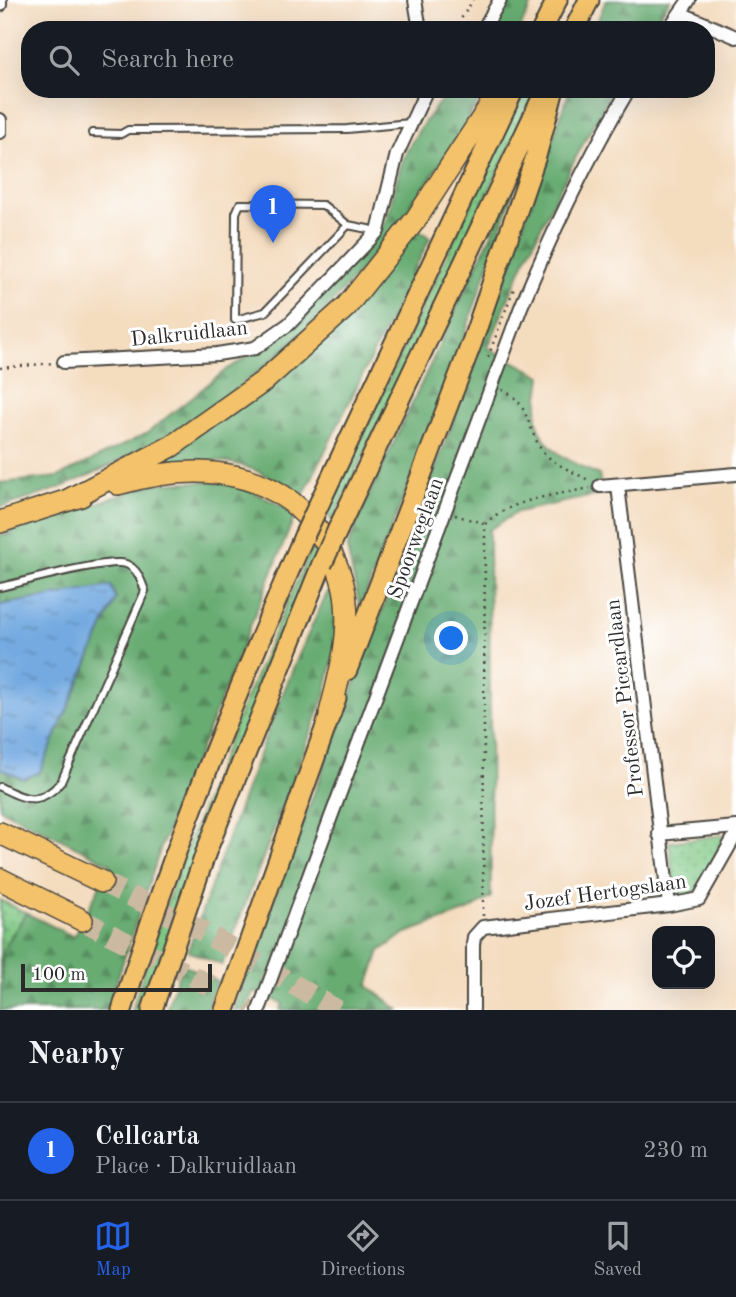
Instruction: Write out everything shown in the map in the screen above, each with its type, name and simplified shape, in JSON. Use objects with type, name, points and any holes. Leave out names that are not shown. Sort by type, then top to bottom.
[{"type":"highway","points":[[546,21],[557,0]]},
{"type":"highway","points":[[579,21],[589,0]]},
{"type":"highway","points":[[68,500],[172,446],[264,381],[346,307],[416,219],[495,98]]},
{"type":"highway","points":[[122,1010],[180,843],[255,650],[304,536],[510,98]]},
{"type":"highway","points":[[152,1010],[206,852],[322,564],[542,98]]},
{"type":"highway","points":[[225,1010],[330,713],[472,342],[536,156],[552,98]]},
{"type":"highway","points":[[0,522],[152,474],[196,471],[248,479],[271,489],[309,518],[336,562],[346,600],[347,627],[330,713]]},
{"type":"highway","points":[[0,833],[102,882]]},
{"type":"highway","points":[[0,879],[82,920]]},
{"type":"street","points":[[415,0],[418,21]]},
{"type":"street","points":[[488,21],[500,0]]},
{"type":"street","points":[[674,21],[689,0]]},
{"type":"street","points":[[680,13],[699,21]]},
{"type":"street","points":[[715,28],[736,37]]},
{"type":"street","points":[[378,231],[397,154],[423,98]]},
{"type":"street","name":"Spoorweglaan","points":[[259,1010],[491,386],[555,226],[598,141],[624,98]]},
{"type":"street","points":[[0,120],[0,132]]},
{"type":"street","name":"Dalkruidlaan","points":[[64,362],[217,354],[255,348],[289,324],[378,231]]},
{"type":"street","points":[[600,486],[736,474]]},
{"type":"street","name":"Professor Piccardlaan","points":[[618,486],[669,905]]},
{"type":"street","points":[[659,834],[736,827]]},
{"type":"street","name":"Jozef Hertogslaan","points":[[484,927],[699,900],[736,834]]},
{"type":"street","points":[[473,1010],[474,937],[484,927]]},
{"type":"lane","points":[[92,133],[121,134],[128,130],[347,129],[412,123]]},
{"type":"lane","points":[[348,225],[265,312],[235,320],[236,214],[240,204],[323,205],[348,225],[378,231]]},
{"type":"lane","points":[[0,587],[107,564],[125,564],[138,573],[145,591],[61,782],[51,793],[37,799],[20,797],[0,787]]},
{"type":"path","points":[[460,21],[473,0]]},
{"type":"path","points":[[0,368],[64,362]]},
{"type":"path","points":[[491,386],[508,392],[516,400],[523,409],[536,442],[546,454],[561,466],[600,486]]},
{"type":"path","points":[[485,524],[499,514],[520,505],[600,486]]},
{"type":"path","points":[[445,512],[485,524]]},
{"type":"path","points":[[484,927],[485,524]]},
{"type":"green space","points":[[507,0],[534,0],[524,21],[496,21]]},
{"type":"green space","points":[[606,0],[670,0],[656,21],[598,21]]},
{"type":"green space","points":[[443,98],[481,98],[415,201],[375,253],[332,302],[286,347],[236,389],[182,426],[78,480],[0,507],[0,483],[58,477],[146,434],[227,369],[263,348],[383,226],[406,153],[423,124]]},
{"type":"green space","points":[[520,98],[533,98],[332,521],[327,514]]},
{"type":"green space","points":[[567,98],[608,98],[546,216],[488,348],[542,376],[537,419],[545,440],[560,454],[599,475],[602,494],[517,512],[489,530],[491,897],[468,911],[406,933],[380,951],[368,986],[399,1010],[280,1010],[283,1003],[253,992],[246,1010],[233,1010],[489,325]]},
{"type":"green space","points":[[519,175],[449,381],[360,608],[347,548]]},
{"type":"green space","points":[[418,229],[430,238],[302,498],[267,475],[236,464],[163,461]]},
{"type":"green space","points":[[231,481],[296,513],[162,844],[107,1010],[0,1010],[3,950],[26,913],[74,937],[111,864],[0,809],[0,768],[23,779],[40,772],[116,598],[111,586],[0,605],[0,535],[157,483]]},
{"type":"green space","points":[[312,548],[317,556],[257,696],[207,824],[144,1010],[132,1010],[192,834],[262,661]]},
{"type":"green space","points":[[332,583],[340,602],[338,637],[325,696],[222,965],[188,951],[291,673]]},
{"type":"green space","points":[[726,835],[695,894],[676,898],[669,842]]},
{"type":"green space","points":[[0,900],[26,913],[3,950],[0,979]]},
{"type":"green space","points":[[182,964],[217,981],[207,1010],[166,1010]]},
{"type":"water","points":[[111,586],[116,598],[40,772],[23,779],[0,768],[0,605]]},
{"type":"tunnel","points":[[102,882],[202,931],[337,1010]]},
{"type":"tunnel","points":[[82,920],[196,978],[249,1010]]},
{"type":"place","name":"Cellcarta","points":[[273,243]]}]
